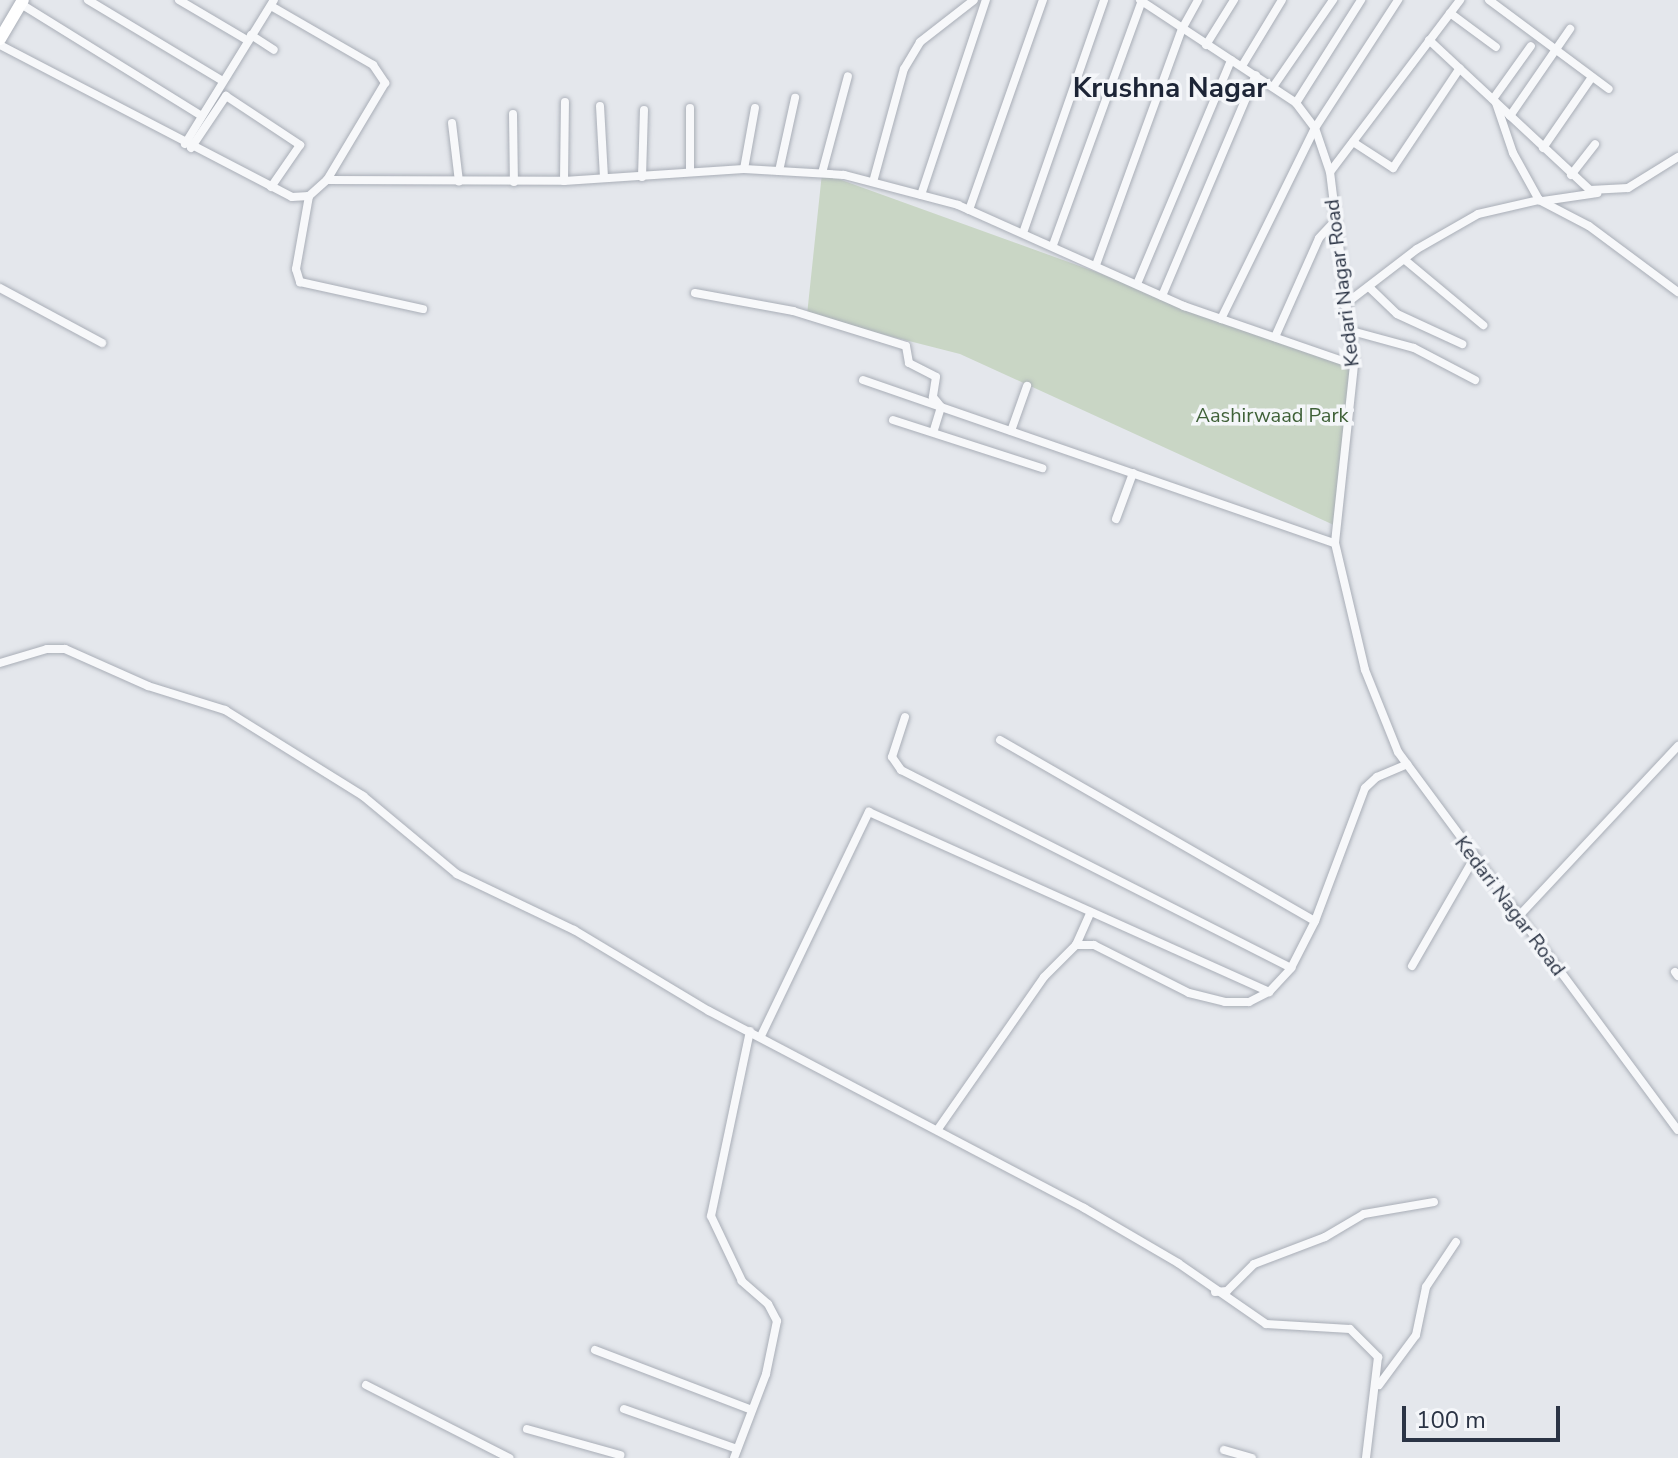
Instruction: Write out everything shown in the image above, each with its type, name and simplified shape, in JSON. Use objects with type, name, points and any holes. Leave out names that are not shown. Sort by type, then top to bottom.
[{"type":"main road","points":[[0,39],[22,2]]},
{"type":"street","points":[[88,0],[221,80]]},
{"type":"street","points":[[179,0],[274,50]]},
{"type":"street","points":[[873,182],[904,69],[920,42],[974,0]]},
{"type":"street","points":[[921,195],[986,0]]},
{"type":"street","points":[[969,210],[1043,0]]},
{"type":"street","points":[[1023,233],[1104,0]]},
{"type":"street","points":[[1053,245],[1141,0]]},
{"type":"street","name":"Kedari Nagar Road","points":[[1141,0],[1296,103],[1315,128],[1330,172],[1333,223],[1354,365],[1335,543],[1365,670],[1407,764],[1517,918],[1622,1052],[1634,1078],[1678,1130]]},
{"type":"street","points":[[1096,265],[1182,29],[1198,0]]},
{"type":"street","points":[[1206,45],[1234,0]]},
{"type":"street","points":[[1242,66],[1282,0]]},
{"type":"street","points":[[1273,87],[1333,0]]},
{"type":"street","points":[[1296,103],[1361,0]]},
{"type":"street","points":[[1221,319],[1315,128],[1398,0]]},
{"type":"street","points":[[1330,172],[1460,0]]},
{"type":"street","points":[[1489,0],[1609,89]]},
{"type":"street","points":[[22,2],[200,115]]},
{"type":"street","points":[[0,45],[188,146],[292,197],[309,196],[327,180],[385,83],[373,65],[272,3],[200,115],[188,146]]},
{"type":"street","points":[[1450,13],[1496,47]]},
{"type":"street","points":[[1510,116],[1570,29]]},
{"type":"street","points":[[1429,40],[1571,175],[1599,193]]},
{"type":"street","points":[[1494,100],[1531,46]]},
{"type":"street","points":[[1137,284],[1231,60]]},
{"type":"street","points":[[1353,142],[1393,168],[1460,68]]},
{"type":"street","points":[[1162,296],[1256,75]]},
{"type":"street","points":[[822,173],[848,76]]},
{"type":"street","points":[[1543,148],[1592,77]]},
{"type":"street","points":[[188,146],[226,96],[300,145],[271,187]]},
{"type":"street","points":[[779,171],[795,98]]},
{"type":"street","points":[[1494,100],[1513,153],[1541,201],[1589,226],[1678,292]]},
{"type":"street","points":[[564,181],[565,102]]},
{"type":"street","points":[[600,106],[604,178]]},
{"type":"street","points":[[690,108],[690,172]]},
{"type":"street","points":[[744,169],[755,108]]},
{"type":"street","points":[[642,177],[644,110]]},
{"type":"street","points":[[513,114],[514,182]]},
{"type":"street","points":[[452,123],[459,182]]},
{"type":"street","points":[[1571,175],[1595,144]]},
{"type":"street","points":[[1344,305],[1405,260],[1478,214],[1628,188],[1678,157]]},
{"type":"street","points":[[327,180],[564,181],[744,169],[822,173],[873,182],[969,210],[1162,296],[1354,365]]},
{"type":"street","points":[[309,196],[296,269],[300,282],[423,309]]},
{"type":"street","points":[[1275,337],[1319,238],[1333,223]]},
{"type":"street","points":[[1405,260],[1483,325]]},
{"type":"street","points":[[0,288],[102,343]]},
{"type":"street","points":[[1370,288],[1397,314],[1462,344]]},
{"type":"street","points":[[695,293],[793,311],[906,346],[909,363],[936,377],[933,397],[941,407]]},
{"type":"street","points":[[1348,330],[1414,348],[1475,380]]},
{"type":"street","points":[[863,380],[1335,543]]},
{"type":"street","points":[[1011,431],[1027,386]]},
{"type":"street","points":[[934,430],[941,407]]},
{"type":"street","points":[[893,420],[934,430],[1042,468]]},
{"type":"street","points":[[1116,519],[1133,473]]},
{"type":"street","points":[[0,663],[47,649],[65,649],[148,686],[225,710],[363,796],[457,874],[574,930],[884,1106],[938,1129],[1178,1263],[1215,1292],[1266,1324],[1350,1329],[1378,1357],[1366,1458]]},
{"type":"street","points":[[905,717],[892,757],[901,770],[1291,968]]},
{"type":"street","points":[[1000,740],[1315,921]]},
{"type":"street","points":[[1517,918],[1678,746]]},
{"type":"street","points":[[1076,945],[1094,945],[1189,993],[1225,1002],[1249,1002],[1269,992],[1291,968],[1315,921],[1365,788],[1407,764]]},
{"type":"street","points":[[761,1036],[869,812],[1269,992]]},
{"type":"street","points":[[1412,966],[1474,858]]},
{"type":"street","points":[[938,1129],[1044,977],[1076,945],[1091,912]]},
{"type":"street","points":[[624,1409],[736,1453],[772,1352],[777,1321],[768,1304],[742,1281],[711,1216],[750,1031]]},
{"type":"street","points":[[1215,1292],[1227,1291],[1254,1264],[1325,1237],[1364,1214],[1434,1202]]},
{"type":"street","points":[[1373,1395],[1416,1335],[1426,1287],[1456,1242]]},
{"type":"street","points":[[595,1350],[752,1410]]},
{"type":"street","points":[[366,1385],[509,1458]]},
{"type":"street","points":[[527,1429],[623,1457]]},
{"type":"street","points":[[1224,1450],[1252,1458]]},
{"type":"green space","name":"Aashirwaad Park","points":[[822,173],[1354,365],[1336,526],[960,354],[807,315]]},
{"type":"district","name":"Krushna Nagar","points":[[1170,88]]}]
